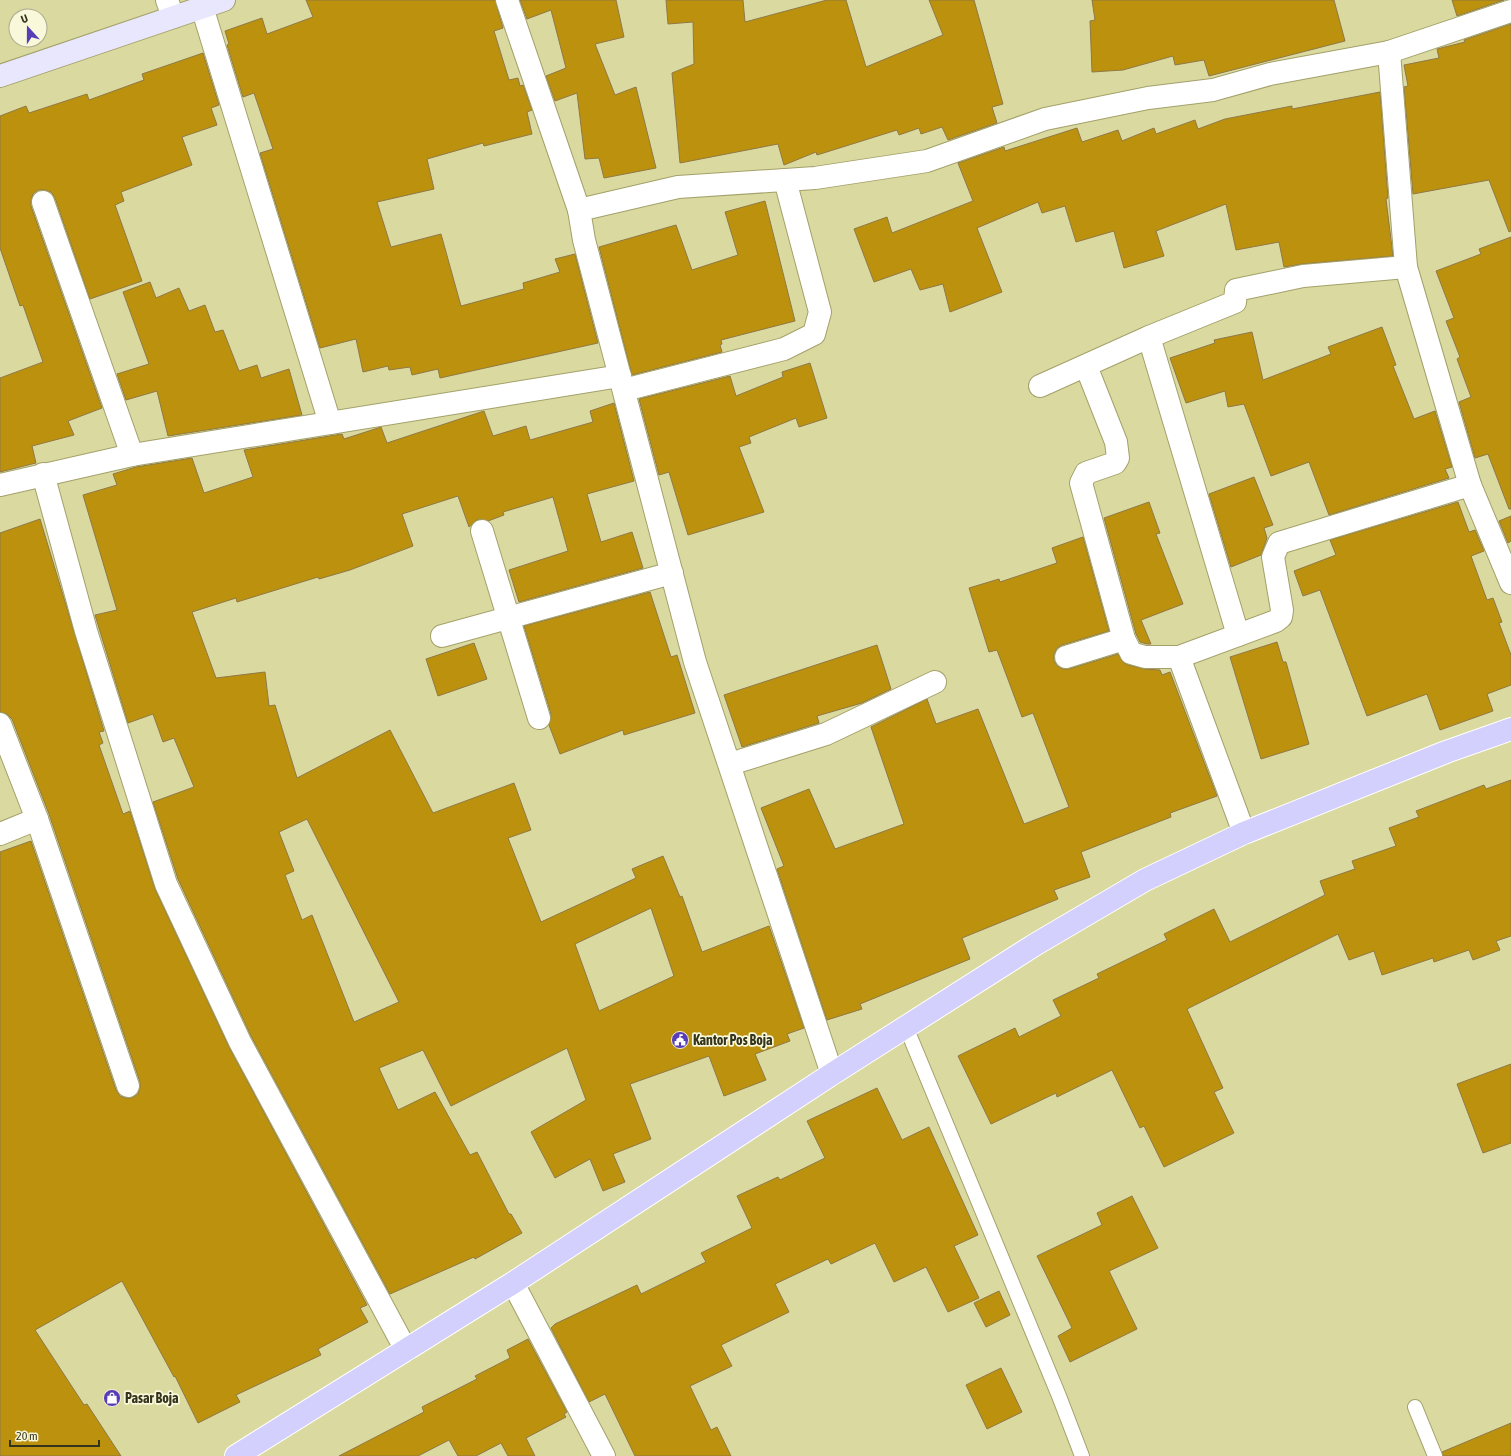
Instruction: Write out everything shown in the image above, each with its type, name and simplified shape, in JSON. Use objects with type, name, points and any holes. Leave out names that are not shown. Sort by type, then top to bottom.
[{"type":"main road","points":[[236,1456],[513,1283],[832,1074],[1036,944],[1145,880],[1244,833],[1446,752],[1511,729]]},
{"type":"street","points":[[0,76],[170,9],[202,7],[224,0]]},
{"type":"street","points":[[507,0],[579,210],[584,240],[695,662],[832,1074]]},
{"type":"street","points":[[202,7],[330,423]]},
{"type":"street","points":[[579,210],[678,187],[815,178],[927,161],[1045,119],[1148,98],[1213,90],[1270,74],[1389,52],[1511,11]]},
{"type":"street","points":[[1389,52],[1406,267],[1470,485],[1511,583]]},
{"type":"street","points":[[0,485],[132,455],[330,423],[622,383],[784,349],[814,334],[820,312],[785,180]]},
{"type":"street","points":[[43,202],[132,455]]},
{"type":"street","points":[[1040,386],[1149,337],[1235,302],[1236,290],[1303,276],[1406,267]]},
{"type":"street","points":[[1149,337],[1238,635]]},
{"type":"street","points":[[1086,366],[1116,442],[1118,452],[1115,463],[1086,474],[1081,483],[1124,639],[1131,652],[1145,657],[1179,657],[1271,624],[1281,617],[1281,599],[1273,557],[1279,543],[1470,485]]},
{"type":"street","points":[[43,474],[86,631],[166,884],[240,1042],[406,1350]]},
{"type":"street","points":[[482,532],[538,718]]},
{"type":"street","points":[[442,636],[672,573]]},
{"type":"street","points":[[1066,657],[1124,639]]},
{"type":"street","points":[[1179,657],[1244,833]]},
{"type":"street","points":[[730,764],[826,734],[935,682]]},
{"type":"street","points":[[0,724],[37,819],[128,1086]]},
{"type":"street","points":[[0,834],[37,819]]},
{"type":"street","points":[[513,1283],[604,1456]]},
{"type":"lane","points":[[906,1027],[1059,1396],[1082,1456]]},
{"type":"lane","points":[[1415,1407],[1435,1456]]},
{"type":"building","points":[[306,0],[495,0],[503,28],[494,31],[509,80],[518,78],[520,86],[523,85],[532,110],[527,112],[532,134],[484,146],[483,143],[427,159],[434,189],[377,202],[391,247],[441,234],[461,306],[524,289],[523,283],[560,272],[555,259],[575,254],[598,343],[440,378],[438,369],[412,375],[410,367],[389,370],[388,366],[363,372],[356,339],[320,348],[260,153],[273,149],[254,93],[243,97],[227,45],[229,44],[225,31],[262,18],[267,34],[313,17]]},
{"type":"building","points":[[520,0],[616,0],[624,37],[595,44],[615,95],[636,87],[656,168],[604,178],[599,158],[585,159],[577,93],[555,101],[546,76],[566,68],[551,10],[527,19]]},
{"type":"building","points":[[666,0],[743,0],[745,22],[827,0],[846,0],[866,67],[943,35],[929,0],[974,0],[1003,104],[992,107],[997,123],[948,140],[942,127],[921,134],[919,128],[899,135],[897,130],[817,155],[816,152],[784,165],[778,144],[680,163],[672,73],[694,64],[693,22],[668,24]]},
{"type":"building","points":[[1092,0],[1334,0],[1345,41],[1209,76],[1204,60],[1175,65],[1173,56],[1123,70],[1092,72],[1090,21],[1095,20]]},
{"type":"building","points":[[1452,0],[1504,0],[1457,16]]},
{"type":"building","points":[[1511,24],[1511,231],[1509,232],[1489,180],[1413,194],[1404,87],[1408,86],[1404,65],[1439,58],[1437,49],[1465,42],[1464,40]]},
{"type":"building","points":[[203,53],[219,105],[211,108],[217,125],[182,137],[192,165],[121,192],[124,201],[115,205],[142,281],[90,299],[55,198],[51,192],[45,190],[38,190],[33,194],[31,206],[102,408],[68,421],[74,435],[32,446],[36,463],[0,472],[0,378],[43,362],[23,305],[20,306],[0,248],[0,116],[26,106],[29,113],[87,94],[89,100],[144,80],[142,74]]},
{"type":"building","points":[[1380,92],[1388,198],[1386,199],[1393,256],[1284,267],[1279,242],[1236,250],[1226,204],[1156,231],[1164,256],[1124,268],[1114,231],[1076,242],[1065,206],[1042,213],[1038,202],[977,228],[1002,292],[950,312],[943,284],[920,290],[911,269],[874,282],[854,229],[887,217],[892,233],[973,201],[958,163],[1004,147],[1005,151],[1077,128],[1082,142],[1118,130],[1122,141],[1154,128],[1156,134],[1195,120],[1198,129],[1225,119],[1292,106],[1292,109]]},
{"type":"building","points":[[765,201],[795,321],[721,340],[722,344],[720,345],[722,352],[632,375],[599,247],[676,225],[692,270],[738,255],[725,212]]},
{"type":"building","points":[[1511,237],[1511,509],[1509,509],[1488,454],[1475,458],[1459,402],[1471,397],[1457,359],[1460,357],[1446,321],[1454,318],[1436,271],[1481,254],[1479,249]]},
{"type":"building","points":[[150,282],[156,298],[179,288],[189,311],[205,305],[215,332],[223,330],[239,371],[257,365],[261,378],[289,369],[302,415],[168,436],[157,391],[126,400],[117,374],[149,364],[123,292]]},
{"type":"building","points":[[1382,327],[1396,365],[1393,366],[1414,419],[1435,411],[1452,467],[1445,469],[1449,478],[1329,515],[1309,462],[1271,476],[1244,404],[1228,407],[1225,391],[1186,403],[1170,358],[1215,343],[1214,340],[1252,332],[1263,380],[1331,354],[1328,347]]},
{"type":"building","points":[[810,363],[827,418],[799,427],[796,418],[749,437],[751,443],[739,447],[764,512],[688,535],[669,472],[659,475],[639,399],[730,376],[736,396],[783,377],[782,372]]},
{"type":"building","points":[[614,403],[634,481],[587,494],[601,542],[632,532],[643,568],[519,602],[509,570],[568,551],[553,497],[503,512],[504,515],[488,521],[478,519],[469,527],[458,496],[402,514],[413,546],[350,570],[319,579],[318,577],[237,602],[236,598],[192,612],[216,678],[265,672],[269,706],[275,705],[297,778],[390,730],[433,813],[514,783],[531,830],[508,838],[541,922],[636,878],[632,869],[663,856],[680,897],[682,896],[702,952],[769,926],[804,1028],[787,1034],[790,1041],[755,1054],[766,1080],[724,1096],[709,1056],[630,1084],[651,1139],[613,1154],[625,1182],[603,1191],[590,1159],[555,1178],[531,1132],[586,1100],[567,1048],[451,1106],[423,1050],[379,1068],[398,1110],[435,1092],[470,1155],[477,1152],[509,1214],[511,1214],[522,1233],[475,1259],[474,1257],[390,1294],[251,1036],[178,879],[153,802],[194,787],[174,738],[163,742],[153,714],[128,723],[95,615],[117,610],[83,495],[117,485],[113,474],[136,467],[192,458],[204,493],[253,477],[244,450],[342,434],[344,439],[381,427],[387,443],[484,411],[493,436],[526,426],[530,440],[593,422],[590,411]],"holes":[[[307,819],[399,1002],[354,1022],[312,915],[302,920],[285,875],[294,871],[279,832]],[[651,908],[674,976],[599,1011],[575,944]]]},
{"type":"building","points":[[1254,477],[1273,525],[1264,528],[1267,538],[1261,555],[1231,567],[1209,494]]},
{"type":"building","points":[[1149,502],[1160,533],[1156,534],[1183,604],[1141,620],[1151,644],[1147,644],[1140,642],[1136,634],[1104,518]]},
{"type":"building","points":[[1458,502],[1469,532],[1475,530],[1484,551],[1471,556],[1487,600],[1493,598],[1502,622],[1499,623],[1511,655],[1511,685],[1487,694],[1493,711],[1440,730],[1427,694],[1367,716],[1320,590],[1303,596],[1294,571],[1336,555],[1330,540]]},
{"type":"building","points":[[1511,516],[1511,541],[1508,543],[1499,521]]},
{"type":"building","points":[[40,519],[104,731],[99,732],[103,743],[99,745],[123,814],[130,811],[155,889],[229,1047],[367,1305],[360,1308],[368,1322],[318,1349],[321,1355],[236,1395],[240,1402],[198,1423],[175,1376],[174,1377],[122,1281],[35,1330],[84,1405],[87,1404],[121,1456],[0,1456],[0,852],[31,841],[116,1090],[120,1096],[132,1098],[138,1094],[140,1088],[140,1082],[49,814],[12,719],[7,714],[0,712],[0,533]]},
{"type":"building","points":[[1083,537],[1109,631],[1062,645],[1057,648],[1054,654],[1054,661],[1057,666],[1063,669],[1069,669],[1118,654],[1123,662],[1128,665],[1145,669],[1160,670],[1162,675],[1170,672],[1217,796],[1170,813],[1171,817],[1081,852],[1090,877],[1054,890],[1058,899],[962,938],[970,959],[860,1004],[862,1009],[827,1020],[777,869],[784,866],[761,808],[809,789],[835,849],[904,824],[871,727],[927,699],[936,724],[978,709],[1024,824],[1069,807],[1033,713],[1022,717],[997,650],[989,652],[969,588],[999,579],[1000,582],[1057,563],[1052,548]]},
{"type":"building","points":[[650,592],[671,657],[677,655],[695,713],[624,735],[623,730],[560,754],[549,725],[551,714],[524,626]]},
{"type":"building","points":[[1277,642],[1283,662],[1286,662],[1309,744],[1261,759],[1230,657]]},
{"type":"building","points":[[474,643],[487,679],[438,696],[426,659]]},
{"type":"building","points":[[877,645],[891,689],[862,703],[817,716],[819,723],[742,747],[724,695]]},
{"type":"building","points":[[1511,780],[1511,936],[1496,941],[1500,950],[1473,960],[1469,950],[1434,962],[1433,958],[1382,975],[1374,951],[1349,960],[1338,934],[1187,1009],[1223,1088],[1214,1092],[1234,1133],[1164,1167],[1144,1126],[1140,1128],[1112,1070],[1057,1097],[1056,1093],[991,1124],[958,1056],[1015,1028],[1019,1037],[1061,1016],[1053,1000],[1099,978],[1097,974],[1167,940],[1164,934],[1214,909],[1230,942],[1325,895],[1320,881],[1355,869],[1352,861],[1396,846],[1389,828],[1419,817],[1416,811],[1484,785],[1486,789]]},
{"type":"building","points":[[1511,1064],[1511,1143],[1483,1153],[1457,1084]]},
{"type":"building","points":[[877,1088],[902,1140],[929,1127],[978,1235],[954,1246],[979,1298],[948,1312],[926,1267],[894,1282],[875,1243],[831,1264],[828,1259],[775,1284],[789,1312],[721,1345],[732,1366],[690,1386],[711,1430],[717,1427],[731,1456],[635,1456],[605,1394],[589,1402],[551,1328],[555,1324],[637,1285],[641,1294],[706,1262],[701,1253],[752,1228],[737,1196],[778,1177],[780,1180],[825,1158],[807,1121]]},
{"type":"building","points":[[1132,1196],[1158,1248],[1109,1271],[1137,1329],[1070,1362],[1058,1336],[1072,1328],[1037,1256],[1102,1225],[1097,1213]]},
{"type":"building","points":[[999,1291],[1010,1315],[986,1327],[974,1303]]},
{"type":"building","points":[[528,1339],[567,1412],[564,1414],[566,1417],[526,1438],[535,1456],[508,1456],[501,1443],[476,1456],[458,1456],[449,1440],[418,1456],[339,1456],[424,1412],[422,1407],[477,1379],[475,1376],[510,1358],[507,1350]]},
{"type":"building","points":[[1001,1368],[1022,1412],[987,1429],[966,1385]]},
{"type":"building","points":[[1511,1423],[1511,1456],[1443,1456],[1442,1452]]},
{"type":"place","name":"Kantor Pos Boja","points":[[680,1040]]},
{"type":"place","name":"Pasar Boja","points":[[112,1398]]}]
